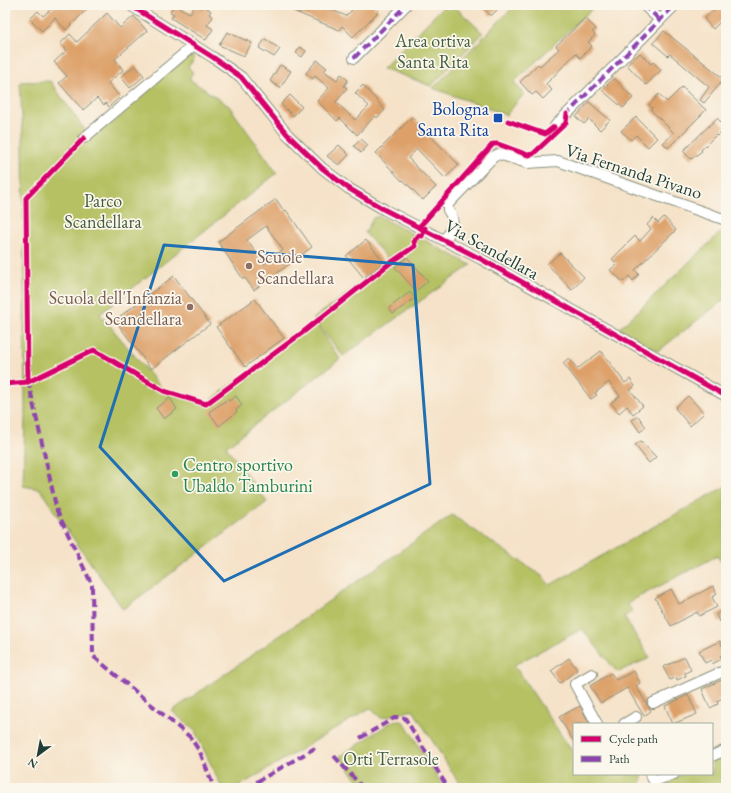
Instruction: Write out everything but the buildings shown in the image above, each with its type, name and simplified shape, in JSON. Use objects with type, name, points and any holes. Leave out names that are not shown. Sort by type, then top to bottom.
[{"type":"street","name":"Via Scandellara","points":[[130,5],[194,45],[241,77],[287,134],[335,179],[385,210],[445,239],[726,396]]},
{"type":"street","points":[[354,58],[406,5]]},
{"type":"street","points":[[644,5],[660,20]]},
{"type":"street","points":[[555,126],[676,5]]},
{"type":"street","points":[[84,138],[194,45]]},
{"type":"street","name":"Via Fernanda Pivano","points":[[445,239],[451,232],[453,225],[452,216],[448,210],[448,204],[492,157],[499,154],[527,164],[558,161],[726,220]]},
{"type":"street","points":[[653,703],[726,670]]},
{"type":"street","points":[[592,674],[575,684],[596,723]]},
{"type":"street","points":[[626,723],[636,717]]},
{"type":"street","points":[[713,756],[726,750]]},
{"type":"street","points":[[652,778],[668,775]]},
{"type":"highlighted area","points":[[164,245],[413,265],[430,484],[224,581],[100,447]]},
{"type":"green space","name":"Area ortiva Santa Rita","points":[[453,5],[483,33],[431,86],[383,68],[444,6],[448,10]]},
{"type":"green space","points":[[515,5],[596,5],[514,82],[524,94],[506,115],[433,88]]},
{"type":"green space","name":"Parco Scandellara","points":[[191,55],[195,58],[188,67],[193,72],[189,79],[229,106],[277,173],[100,314],[164,391],[206,404],[315,322],[340,359],[226,447],[267,502],[123,609],[40,489],[23,486],[25,416],[23,137],[20,82],[50,81],[87,133]]},
{"type":"green space","points":[[379,216],[471,265],[343,356],[313,319],[355,288],[388,259],[365,233],[373,218]]},
{"type":"green space","points":[[724,229],[726,230],[726,298],[658,351],[618,330]]},
{"type":"green space","points":[[726,486],[726,568],[717,556],[627,603],[632,611],[624,617],[650,658],[617,672],[582,629],[514,665],[573,753],[573,775],[643,775],[641,782],[643,788],[462,788],[413,710],[381,718],[370,708],[236,788],[222,788],[195,731],[172,711],[452,515],[542,576],[550,585]]},
{"type":"green space","name":"Orti Terrasole","points":[[399,720],[405,723],[444,788],[365,788],[339,757],[393,721]]},
{"type":"green space","points":[[726,753],[726,788],[666,788],[670,782],[680,775],[713,775],[713,759]]},
{"type":"marked path","points":[[354,58],[406,5]]},
{"type":"marked path","points":[[644,5],[660,20]]},
{"type":"marked path","points":[[565,116],[675,5]]},
{"type":"marked path","points":[[28,380],[57,511],[92,585],[93,656],[190,737],[200,752],[214,788]]},
{"type":"marked path","points":[[360,738],[396,717],[405,718],[448,788]]},
{"type":"marked path","points":[[246,788],[315,748]]},
{"type":"marked path","points":[[334,756],[363,788]]},
{"type":"cycle path","points":[[130,5],[214,58],[241,77],[287,134],[322,168],[348,188],[385,210],[481,259],[726,396]]},
{"type":"cycle path","points":[[420,226],[493,144],[498,144],[528,155],[533,154],[566,123],[567,114]]},
{"type":"cycle path","points":[[508,121],[545,134],[554,127]]},
{"type":"cycle path","points":[[28,382],[26,198],[84,138]]},
{"type":"cycle path","points":[[5,384],[28,382],[94,350],[164,391],[206,404],[302,333],[389,264],[415,246],[414,241],[419,235],[422,236],[425,228]]},
{"type":"place","name":"Bologna Santa Rita","points":[[498,118]]},
{"type":"place","name":"Scuole Scandellara","points":[[249,266]]},
{"type":"place","name":"Scuola dell'Infanzia Scandellara","points":[[190,307]]},
{"type":"place","name":"Centro sportivo Ubaldo Tamburini","points":[[175,474]]}]
